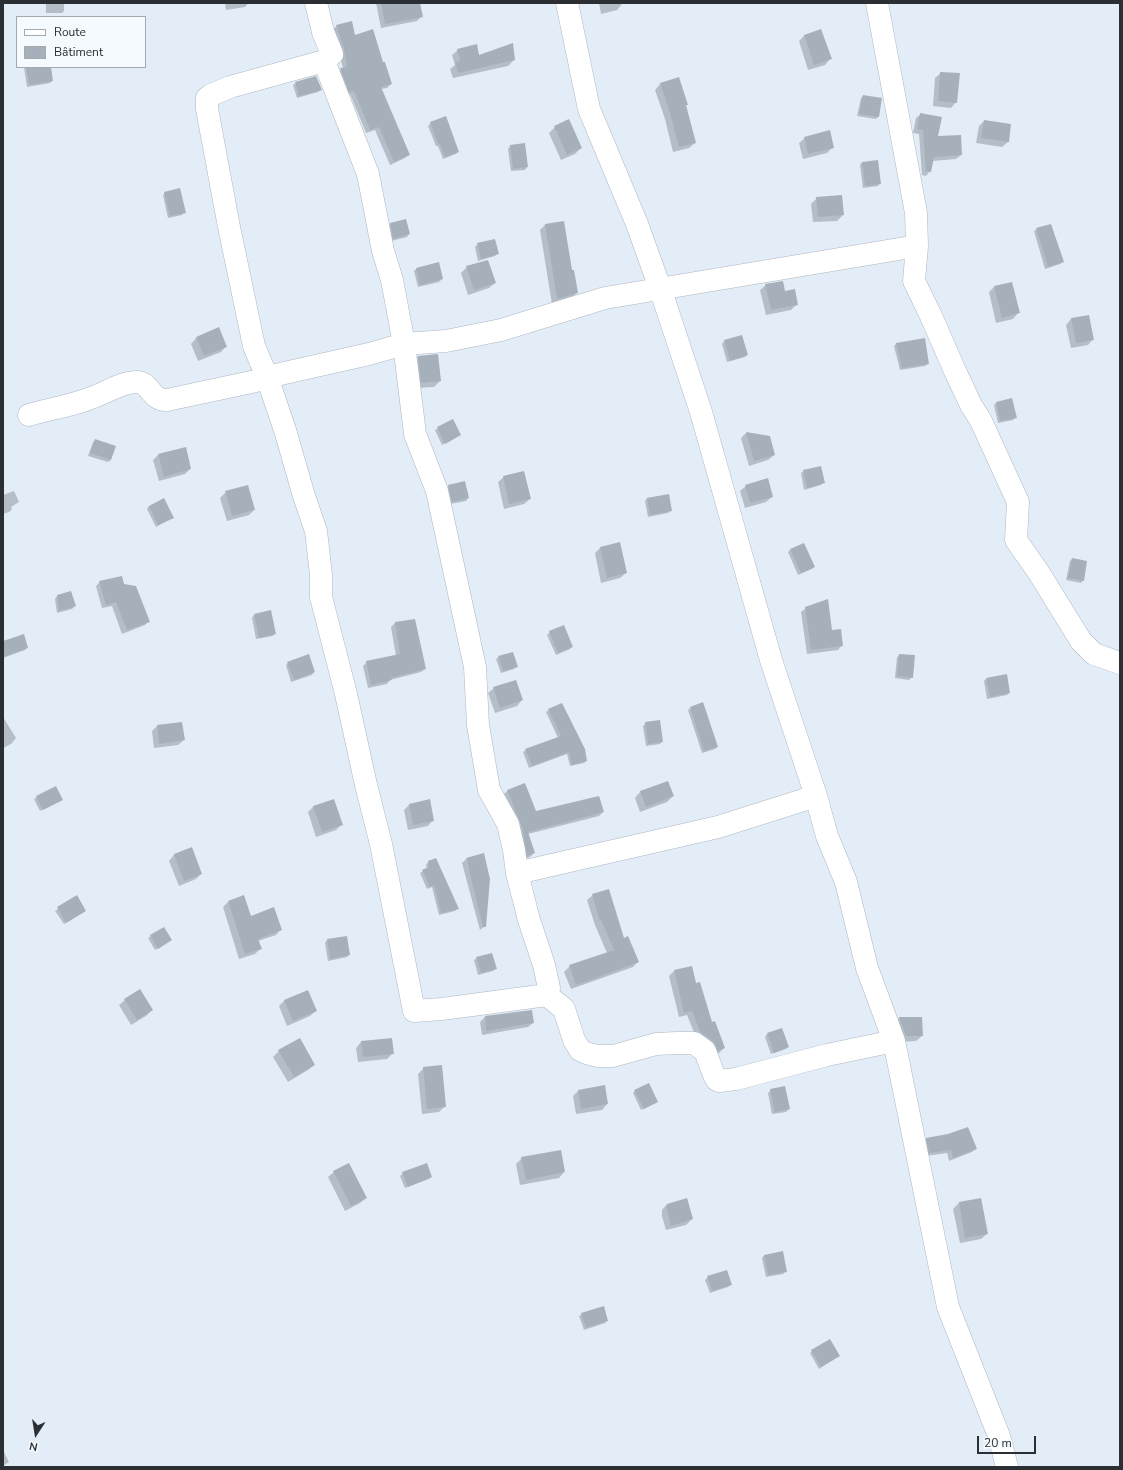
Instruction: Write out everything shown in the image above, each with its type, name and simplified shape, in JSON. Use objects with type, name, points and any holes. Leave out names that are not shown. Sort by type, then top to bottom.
[{"type":"street","points":[[316,3],[323,32],[332,54],[324,61],[230,87],[211,95],[207,98],[206,109],[252,339],[285,430],[304,496],[316,531],[321,575],[321,596],[346,694],[366,785],[382,844],[414,1010],[442,1009],[547,995],[564,1008],[574,1040],[580,1050],[597,1056],[613,1056],[656,1044],[694,1043],[706,1051],[714,1075],[719,1081],[827,1055],[894,1041]]},
{"type":"street","points":[[567,3],[589,109],[636,224],[660,288],[701,412],[771,660],[816,796],[827,836],[846,882],[867,968],[894,1041],[948,1307],[999,1436],[1007,1467]]},
{"type":"street","points":[[877,3],[916,212],[917,246],[914,281],[932,316],[955,371],[971,405],[981,421],[1018,502],[1016,540],[1080,641],[1094,654],[1120,663]]},
{"type":"street","points":[[324,61],[368,174],[383,251],[392,280],[404,344],[415,434],[437,491],[474,667],[478,726],[490,790],[508,824],[528,920],[544,965],[549,988],[547,995]]},
{"type":"street","points":[[28,414],[90,399],[124,384],[138,382],[142,383],[158,399],[167,400],[256,381],[267,377],[369,354],[404,344],[446,341],[501,330],[605,298],[917,246]]},
{"type":"street","points":[[517,873],[718,828],[816,796]]},
{"type":"building","points":[[381,3],[420,3],[423,17],[385,24]]},
{"type":"building","points":[[352,21],[355,35],[373,29],[383,62],[385,62],[392,84],[381,87],[410,155],[394,162],[379,127],[370,130],[354,91],[349,92],[340,68],[347,67],[344,49],[336,25]]},
{"type":"building","points":[[821,29],[832,59],[814,65],[804,35]]},
{"type":"building","points":[[513,43],[515,60],[458,73],[455,63],[460,61],[457,49],[477,44],[479,55]]},
{"type":"building","points":[[26,68],[51,68],[53,81],[29,85]]},
{"type":"building","points":[[940,72],[960,73],[957,103],[938,101]]},
{"type":"building","points":[[316,76],[322,90],[299,96],[295,82]]},
{"type":"building","points":[[679,77],[688,105],[686,105],[696,143],[679,147],[660,83]]},
{"type":"building","points":[[863,95],[882,98],[879,117],[859,114]]},
{"type":"building","points":[[920,113],[942,117],[938,136],[961,135],[962,155],[934,157],[931,172],[926,171],[923,130],[917,129]]},
{"type":"building","points":[[446,116],[459,152],[445,157],[440,144],[438,144],[430,122]]},
{"type":"building","points":[[569,119],[582,148],[567,155],[554,126]]},
{"type":"building","points":[[984,120],[1011,124],[1009,142],[981,138]]},
{"type":"building","points":[[830,130],[834,148],[808,154],[804,137]]},
{"type":"building","points":[[525,143],[528,167],[513,169],[510,145]]},
{"type":"building","points":[[878,160],[881,184],[865,186],[862,162]]},
{"type":"building","points":[[180,188],[186,213],[170,216],[164,192]]},
{"type":"building","points":[[842,195],[844,215],[818,217],[816,197]]},
{"type":"building","points":[[406,219],[410,234],[393,239],[390,223]]},
{"type":"building","points":[[564,221],[572,270],[574,270],[578,293],[557,299],[545,224]]},
{"type":"building","points":[[1051,224],[1064,262],[1048,267],[1036,228]]},
{"type":"building","points":[[495,239],[499,254],[481,259],[477,243]]},
{"type":"building","points":[[488,260],[496,283],[474,290],[466,266]]},
{"type":"building","points":[[439,262],[443,279],[420,285],[416,268]]},
{"type":"building","points":[[783,281],[785,291],[795,289],[798,305],[771,310],[765,284]]},
{"type":"building","points":[[1012,282],[1020,313],[1002,318],[994,286]]},
{"type":"building","points":[[1089,315],[1094,340],[1076,343],[1071,318]]},
{"type":"building","points":[[219,327],[227,347],[204,356],[196,337]]},
{"type":"building","points":[[742,335],[748,355],[730,361],[724,340]]},
{"type":"building","points":[[925,338],[929,364],[902,368],[896,343]]},
{"type":"building","points":[[438,354],[441,381],[421,383],[418,356]]},
{"type":"building","points":[[1012,398],[1017,418],[1000,421],[996,402]]},
{"type":"building","points":[[453,419],[461,435],[445,444],[437,427]]},
{"type":"building","points":[[746,432],[770,436],[775,455],[754,461]]},
{"type":"building","points":[[95,439],[116,446],[111,460],[90,453]]},
{"type":"building","points":[[186,447],[191,469],[164,477],[158,454]]},
{"type":"building","points":[[821,466],[825,483],[807,488],[803,470]]},
{"type":"building","points":[[524,471],[531,499],[509,504],[503,476]]},
{"type":"building","points":[[768,478],[773,497],[750,503],[745,485]]},
{"type":"building","points":[[465,481],[469,498],[452,502],[448,485]]},
{"type":"building","points":[[248,485],[255,510],[232,516],[225,491]]},
{"type":"building","points":[[669,494],[672,511],[650,515],[647,498]]},
{"type":"building","points":[[164,498],[174,518],[158,525],[149,506]]},
{"type":"building","points":[[620,542],[627,573],[607,578],[600,547]]},
{"type":"building","points":[[804,543],[815,567],[801,573],[790,549]]},
{"type":"building","points":[[1072,558],[1087,561],[1084,581],[1068,578]]},
{"type":"building","points":[[122,576],[124,584],[136,586],[150,622],[127,630],[116,602],[106,605],[99,581]]},
{"type":"building","points":[[71,591],[76,606],[59,611],[57,595]]},
{"type":"building","points":[[828,599],[832,630],[841,629],[843,646],[811,650],[805,607]]},
{"type":"building","points":[[271,610],[276,634],[259,638],[254,614]]},
{"type":"building","points":[[415,619],[426,669],[371,685],[366,661],[400,654],[395,622]]},
{"type":"building","points":[[564,625],[573,647],[558,653],[549,631]]},
{"type":"building","points":[[24,634],[28,648],[3,657],[3,641]]},
{"type":"building","points":[[513,652],[518,667],[503,671],[498,656]]},
{"type":"building","points":[[309,654],[315,672],[294,680],[287,662]]},
{"type":"building","points":[[899,654],[915,655],[913,678],[897,676]]},
{"type":"building","points":[[1007,674],[1010,693],[990,697],[986,678]]},
{"type":"building","points":[[516,680],[523,700],[500,708],[493,687]]},
{"type":"building","points":[[703,702],[718,747],[704,751],[690,707]]},
{"type":"building","points":[[562,703],[585,749],[587,761],[572,765],[569,752],[532,766],[525,749],[561,736],[548,709]]},
{"type":"building","points":[[660,720],[663,742],[648,744],[645,722]]},
{"type":"building","points":[[182,722],[185,740],[159,744],[157,725]]},
{"type":"building","points":[[668,781],[674,796],[646,807],[640,791]]},
{"type":"building","points":[[525,783],[536,811],[599,796],[604,812],[528,832],[535,853],[527,856],[524,832],[507,790]]},
{"type":"building","points":[[56,786],[63,800],[43,810],[36,796]]},
{"type":"building","points":[[334,799],[343,825],[322,832],[313,806]]},
{"type":"building","points":[[430,799],[434,821],[413,825],[409,804]]},
{"type":"building","points":[[192,847],[202,874],[184,881],[174,854]]},
{"type":"building","points":[[484,853],[490,879],[486,927],[483,927],[466,858]]},
{"type":"building","points":[[436,858],[459,909],[441,913],[434,885],[430,887],[422,870],[429,867],[428,861]]},
{"type":"building","points":[[609,889],[624,938],[628,936],[639,962],[576,985],[569,965],[614,950],[601,920],[600,921],[592,894]]},
{"type":"building","points":[[77,895],[86,911],[66,923],[57,907]]},
{"type":"building","points":[[244,895],[251,916],[274,907],[282,930],[258,939],[262,949],[245,954],[228,901]]},
{"type":"building","points":[[164,927],[172,940],[158,949],[150,935]]},
{"type":"building","points":[[347,936],[350,955],[330,959],[327,939]]},
{"type":"building","points":[[492,953],[497,969],[481,973],[476,957]]},
{"type":"building","points":[[692,966],[696,983],[700,982],[712,1022],[715,1021],[725,1048],[718,1051],[713,1041],[700,1032],[692,1011],[684,1013],[674,970]]},
{"type":"building","points":[[140,989],[153,1010],[137,1020],[124,999]]},
{"type":"building","points":[[308,990],[317,1011],[293,1021],[284,1000]]},
{"type":"building","points":[[532,1010],[534,1023],[486,1031],[485,1016]]},
{"type":"building","points":[[899,1017],[922,1017],[923,1036],[906,1036]]},
{"type":"building","points":[[782,1028],[789,1047],[774,1053],[767,1033]]},
{"type":"building","points":[[300,1038],[315,1065],[294,1077],[278,1050]]},
{"type":"building","points":[[392,1038],[394,1054],[363,1057],[361,1041]]},
{"type":"building","points":[[442,1065],[446,1107],[427,1109],[423,1067]]},
{"type":"building","points":[[649,1083],[658,1102],[644,1109],[634,1090]]},
{"type":"building","points":[[605,1085],[608,1104],[581,1109],[578,1090]]},
{"type":"building","points":[[785,1086],[790,1109],[775,1112],[770,1089]]},
{"type":"building","points":[[968,1127],[977,1149],[953,1158],[951,1150],[929,1153],[926,1138],[948,1134]]},
{"type":"building","points":[[561,1150],[565,1172],[526,1180],[521,1157]]},
{"type":"building","points":[[349,1163],[367,1198],[351,1206],[333,1171]]},
{"type":"building","points":[[427,1163],[432,1177],[408,1187],[402,1172]]},
{"type":"building","points":[[687,1198],[693,1219],[671,1226],[667,1204]]},
{"type":"building","points":[[981,1198],[988,1234],[965,1238],[959,1202]]},
{"type":"building","points":[[783,1251],[787,1272],[768,1275],[764,1255]]},
{"type":"building","points":[[727,1270],[732,1285],[712,1291],[707,1276]]},
{"type":"building","points":[[604,1306],[608,1321],[586,1328],[581,1313]]},
{"type":"building","points":[[830,1339],[840,1356],[821,1367],[811,1350]]}]
